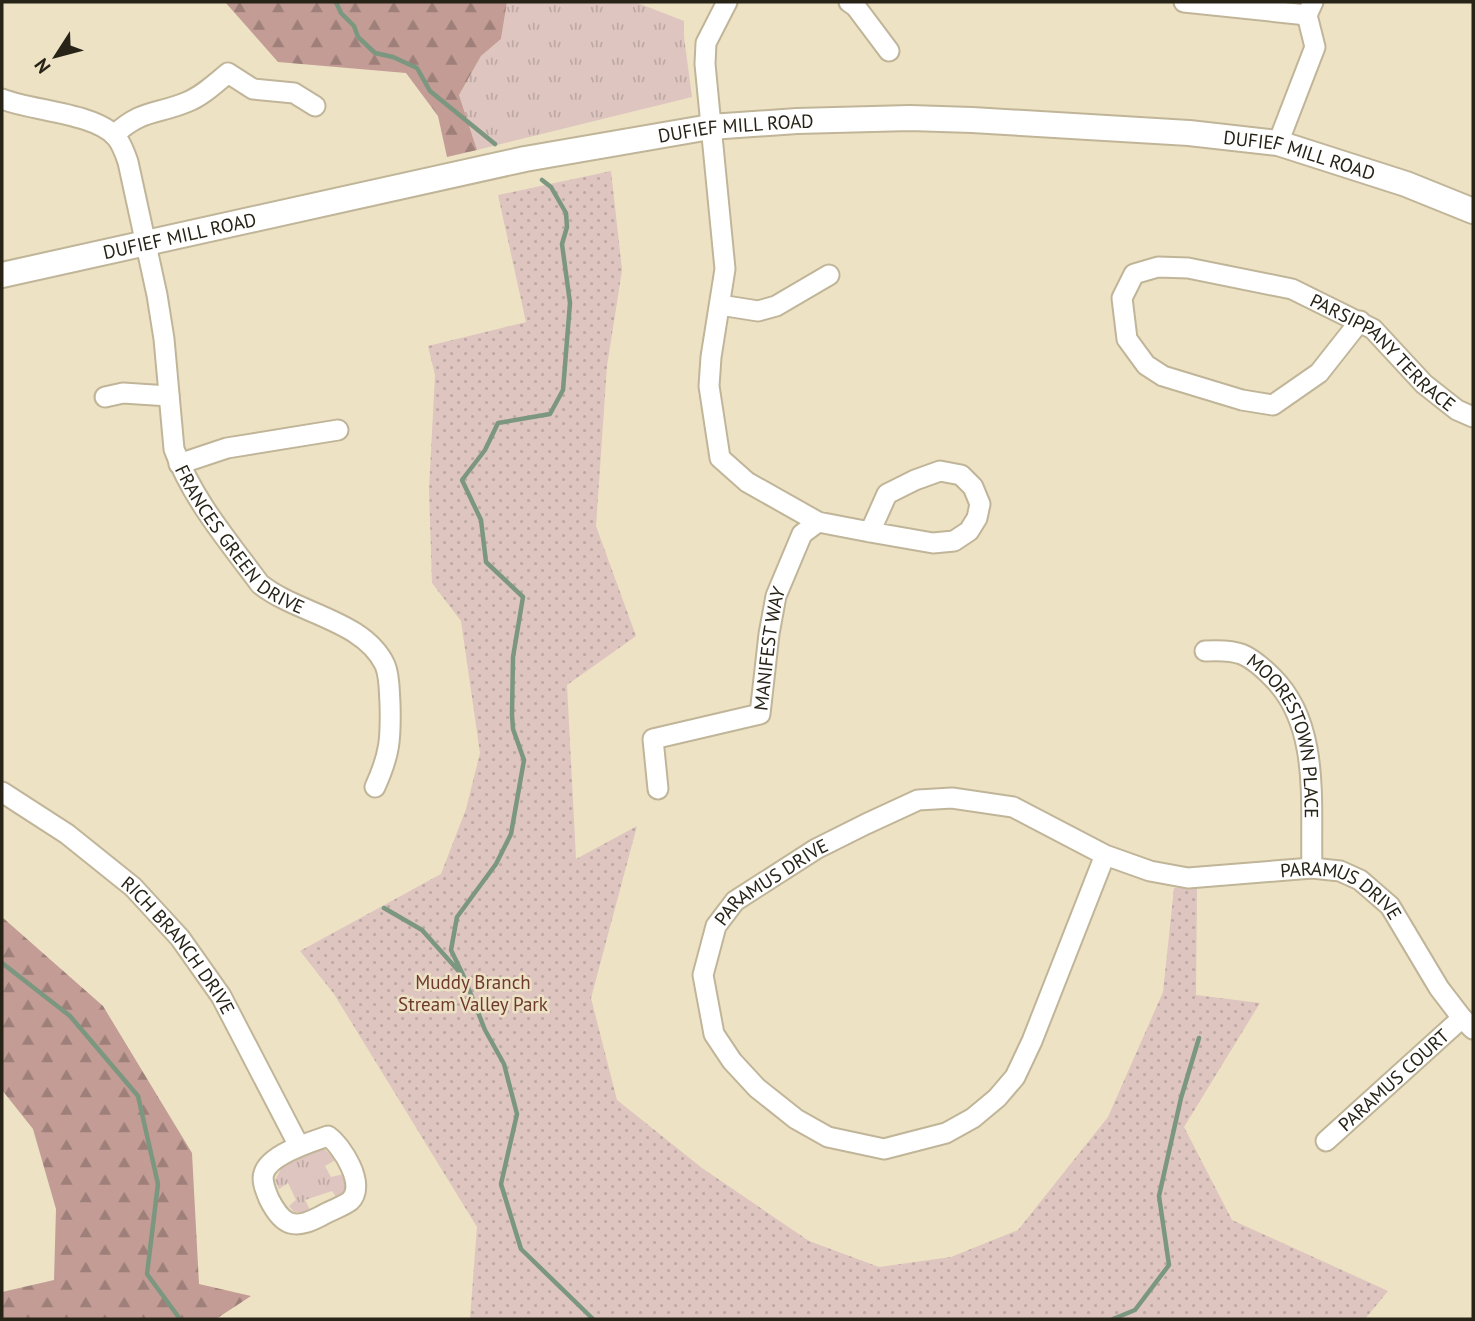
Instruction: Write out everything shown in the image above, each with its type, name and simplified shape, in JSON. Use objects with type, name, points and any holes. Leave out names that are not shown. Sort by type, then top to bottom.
[{"type":"main road","name":"DUFIEF MILL ROAD","points":[[2,275],[525,159],[710,127],[797,121],[910,118],[1189,133],[1278,143],[1406,184],[1473,211]]},
{"type":"street","points":[[727,2],[706,43],[705,64],[725,269],[709,386],[720,458],[747,482],[818,522],[870,532],[933,543],[954,541],[969,531],[977,518],[980,504],[973,488],[961,475],[940,471],[887,494],[870,532]]},
{"type":"street","points":[[849,2],[856,7],[889,51]]},
{"type":"street","points":[[1184,2],[1310,8],[1315,47],[1278,143]]},
{"type":"street","points":[[3,102],[75,117],[100,126],[114,135],[141,115],[188,102],[228,74],[253,89],[294,93],[316,106]]},
{"type":"street","name":"FRANCES GREEN DRIVE","points":[[114,135],[128,162],[147,243],[164,339],[174,449],[180,464],[193,491],[260,584],[274,595],[368,641],[386,666],[391,737],[387,760],[375,787]]},
{"type":"street","name":"PARSIPPANY TERRACE","points":[[1360,321],[1319,373],[1273,405],[1241,400],[1163,376],[1146,365],[1127,339],[1122,298],[1134,274],[1158,267],[1188,268],[1292,289],[1360,321],[1373,329],[1424,383],[1457,410],[1473,417]]},
{"type":"street","points":[[720,306],[758,311],[776,306],[829,275]]},
{"type":"street","points":[[105,397],[123,393],[169,396]]},
{"type":"street","points":[[180,464],[227,448],[338,430]]},
{"type":"street","name":"MANIFEST WAY","points":[[658,789],[653,739],[760,714],[776,596],[802,534],[818,522]]},
{"type":"street","name":"MOORESTOWN PLACE","points":[[1205,651],[1230,650],[1255,661],[1282,687],[1296,708],[1309,757],[1312,868]]},
{"type":"street","name":"RICH BRANCH DRIVE","points":[[2,792],[67,834],[133,887],[180,937],[221,996],[299,1146]]},
{"type":"street","name":"PARAMUS DRIVE","points":[[1105,855],[1032,1041],[1015,1077],[997,1098],[973,1118],[946,1133],[884,1149],[828,1137],[796,1119],[757,1088],[732,1061],[714,1034],[707,1009],[703,975],[716,926],[735,901],[816,849],[908,804],[918,800],[951,798],[1013,807],[1105,855],[1150,871],[1188,878],[1312,868],[1340,871],[1360,880],[1390,906],[1424,966],[1467,1024]]},
{"type":"street","name":"PARAMUS COURT","points":[[1326,1141],[1467,1024]]},
{"type":"street","points":[[328,1136],[339,1144],[355,1177],[355,1193],[349,1201],[306,1223],[291,1223],[282,1219],[270,1201],[263,1182],[264,1173],[270,1163],[299,1146],[328,1136]]},
{"type":"green space","points":[[225,2],[507,2],[501,39],[481,56],[459,95],[477,150],[447,157],[438,116],[406,73],[278,62]]},
{"type":"green space","points":[[507,2],[635,2],[684,21],[692,97],[477,150],[459,95],[481,56],[501,39]]},
{"type":"green space","name":"Muddy Branch Stream Valley Park","points":[[611,171],[622,270],[607,366],[596,526],[636,636],[567,685],[576,859],[637,826],[591,998],[617,1100],[702,1168],[809,1241],[879,1267],[951,1257],[1018,1230],[1108,1117],[1163,992],[1174,888],[1197,888],[1196,995],[1260,1003],[1184,1127],[1232,1220],[1388,1291],[1365,1319],[470,1319],[477,1227],[334,994],[300,951],[441,874],[466,809],[480,753],[461,621],[432,583],[429,490],[435,375],[428,346],[526,322],[498,195]]},
{"type":"green space","points":[[2,917],[103,1006],[192,1153],[199,1284],[251,1296],[216,1319],[2,1319],[2,1292],[54,1280],[56,1209],[33,1129],[2,1090]]},
{"type":"green space","points":[[321,1147],[337,1159],[325,1166],[331,1177],[344,1174],[342,1194],[338,1200],[332,1191],[305,1200],[311,1212],[294,1212],[289,1206],[296,1200],[288,1183],[279,1189],[275,1180],[283,1165]]},
{"type":"waterway","points":[[336,2],[341,13],[354,26],[358,37],[375,53],[393,57],[417,68],[430,91],[495,144]]},
{"type":"waterway","points":[[464,977],[451,950],[457,917],[496,864],[511,834],[524,760],[513,729],[512,715],[513,657],[523,597],[486,562],[481,520],[462,480],[485,450],[498,423],[550,414],[563,390],[570,303],[562,244],[567,227],[566,213],[551,187],[542,180]]},
{"type":"waterway","points":[[384,908],[422,930],[464,977],[485,1030],[504,1064],[517,1114],[501,1184],[521,1249],[593,1319]]},
{"type":"waterway","points":[[2,963],[70,1016],[138,1096],[158,1184],[147,1274],[180,1319]]},
{"type":"waterway","points":[[1113,1319],[1135,1310],[1169,1265],[1159,1196],[1181,1098],[1199,1038]]}]
